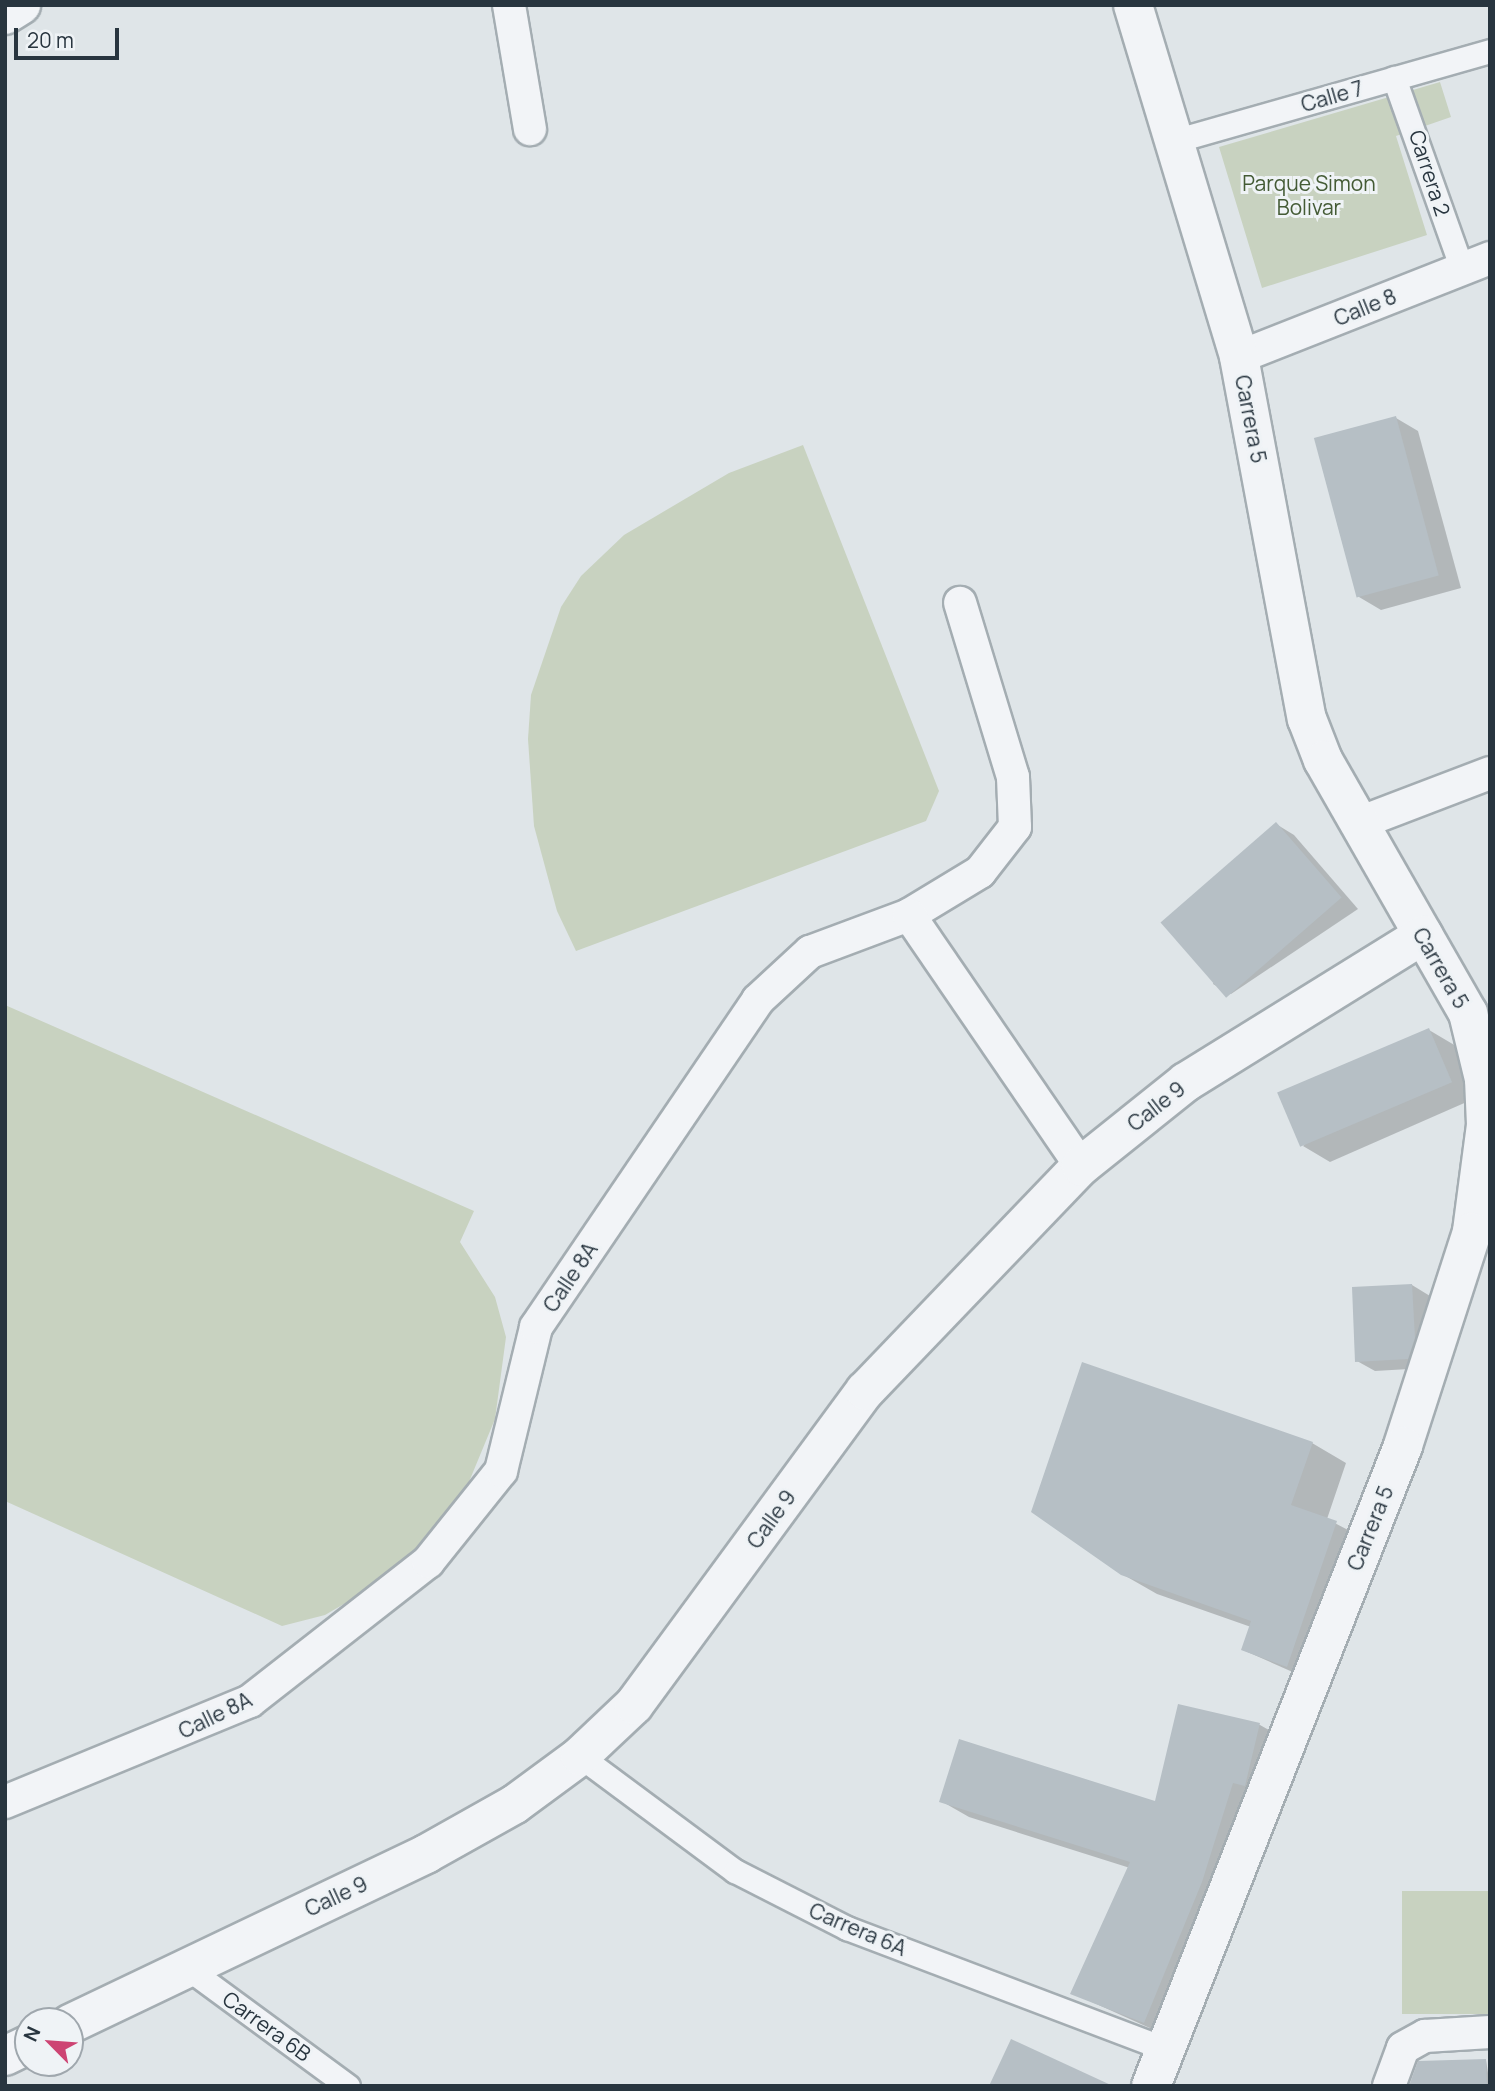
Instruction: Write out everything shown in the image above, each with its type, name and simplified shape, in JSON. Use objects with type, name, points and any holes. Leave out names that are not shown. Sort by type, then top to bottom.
[{"type":"street","points":[[5,15],[21,5]]},
{"type":"street","points":[[509,5],[530,129]]},
{"type":"street","name":"Carrera 5","points":[[1133,5],[1239,357],[1307,719],[1359,823],[1468,1013],[1484,1079],[1486,1125],[1472,1232],[1403,1446],[1151,2086]]},
{"type":"street","name":"Calle 7","points":[[1174,141],[1490,51]]},
{"type":"street","name":"Carrera 2","points":[[1394,78],[1476,263]]},
{"type":"street","name":"Calle 8","points":[[1239,357],[1476,263]]},
{"type":"street","name":"Calle 8A","points":[[5,1802],[250,1701],[428,1562],[500,1471],[536,1327],[758,1000],[810,952],[909,915],[980,872],[1015,827],[1013,777],[960,603]]},
{"type":"street","points":[[1359,823],[1490,773]]},
{"type":"street","points":[[909,915],[1081,1166]]},
{"type":"street","name":"Calle 9","points":[[84,2017],[426,1854],[515,1804],[580,1755],[634,1705],[865,1391],[1081,1166],[1186,1082],[1423,935]]},
{"type":"street","name":"Carrera 6A","points":[[580,1755],[735,1871],[836,1923],[1165,2049]]},
{"type":"street","name":"Carrera 6B","points":[[186,1967],[348,2086]]},
{"type":"street","points":[[1389,2086],[1403,2048],[1425,2035],[1490,2032]]},
{"type":"green space","name":"Parque Simon Bolivar","points":[[1440,82],[1451,117],[1396,136],[1427,235],[1262,288],[1219,147]]},
{"type":"green space","points":[[803,445],[939,791],[926,821],[576,951],[557,911],[534,826],[528,739],[531,695],[561,607],[581,576],[624,535],[729,473]]},
{"type":"green space","points":[[5,1005],[474,1211],[460,1242],[495,1297],[506,1337],[495,1419],[459,1506],[428,1546],[380,1583],[325,1615],[282,1626],[5,1501]]},
{"type":"green space","points":[[1402,1891],[1490,1891],[1490,2014],[1402,2014]]},
{"type":"building","points":[[1396,416],[1439,575],[1357,597],[1314,438]]},
{"type":"building","points":[[1276,822],[1342,897],[1226,998],[1161,922]]},
{"type":"building","points":[[1429,1028],[1452,1082],[1300,1147],[1277,1092]]},
{"type":"building","points":[[1412,1284],[1415,1338],[1408,1359],[1355,1362],[1352,1287]]},
{"type":"building","points":[[1082,1362],[1313,1442],[1291,1505],[1337,1521],[1287,1667],[1241,1650],[1251,1621],[1121,1575],[1031,1512]]},
{"type":"building","points":[[1178,1704],[1260,1723],[1245,1786],[1233,1783],[1202,1882],[1144,2023],[1070,1994],[1130,1862],[939,1802],[959,1739],[1155,1801]]},
{"type":"building","points":[[1011,2039],[1113,2086],[989,2086]]},
{"type":"building","points":[[1486,2059],[1487,2086],[1409,2086],[1418,2061]]}]
